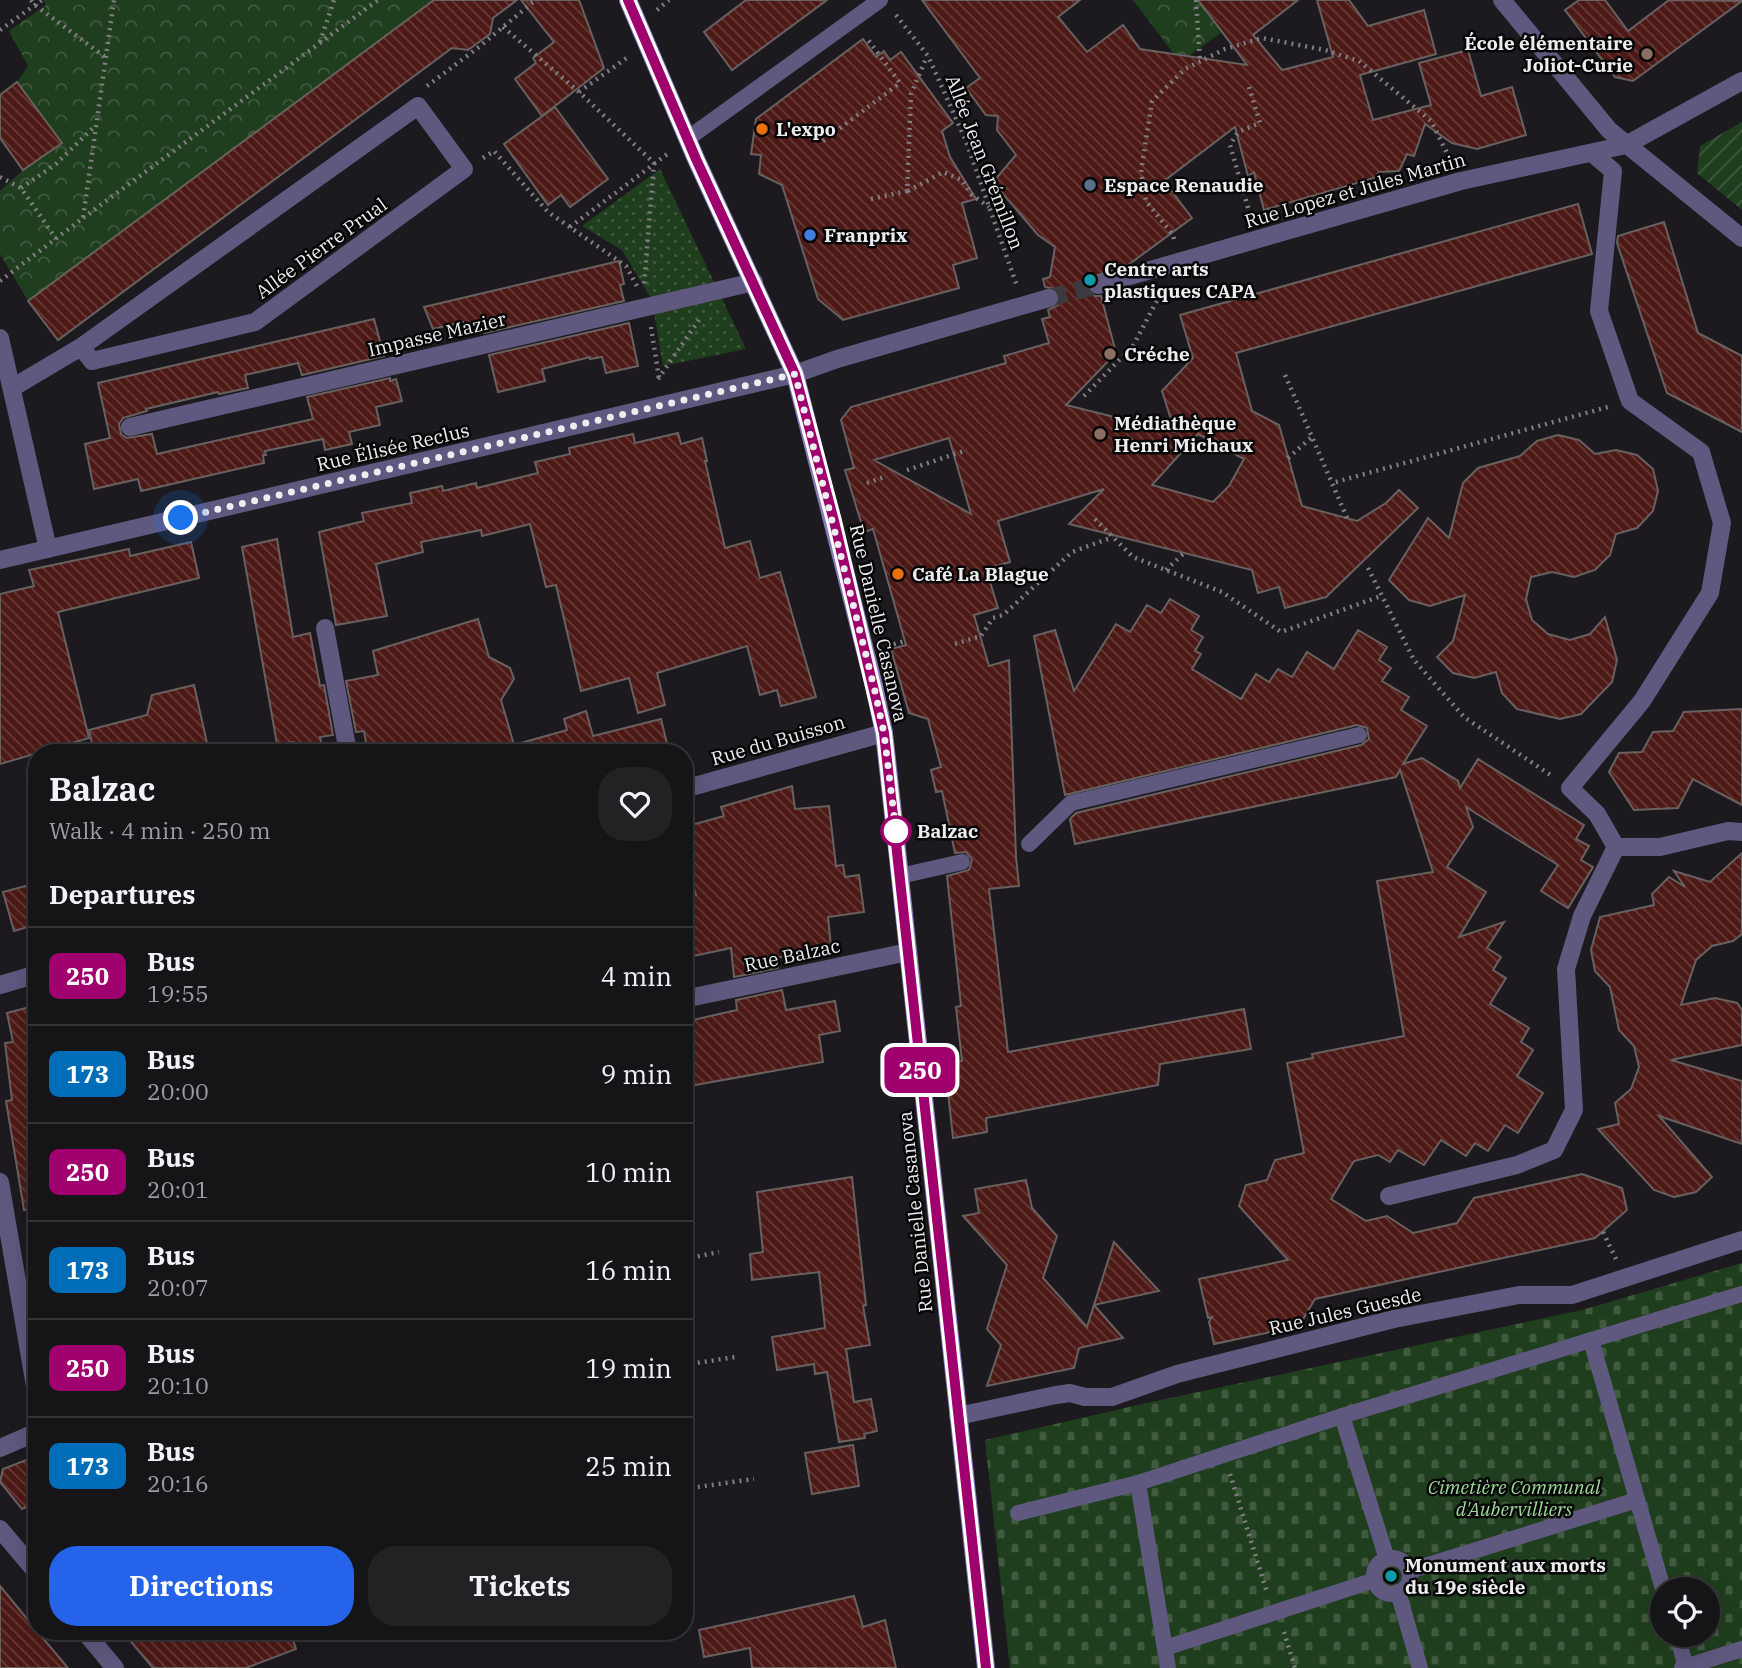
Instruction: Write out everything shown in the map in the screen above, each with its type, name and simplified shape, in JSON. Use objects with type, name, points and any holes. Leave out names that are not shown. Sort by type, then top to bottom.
[{"type":"main road","name":"Rue Danielle Casanova","points":[[628,0],[687,138],[795,374],[834,521],[884,733],[986,1668]]},
{"type":"street","points":[[1502,0],[1609,130],[1742,238]]},
{"type":"street","name":"Rue Lopez et Jules Martin","points":[[1098,285],[1461,181],[1626,145],[1742,81]]},
{"type":"street","points":[[12,388],[81,347],[418,106],[464,169]]},
{"type":"street","points":[[1592,153],[1614,171],[1599,311],[1630,401],[1701,452],[1723,523],[1710,593],[1642,701],[1570,788],[1597,814],[1616,847]]},
{"type":"street","name":"Allée Pierre Prual","points":[[81,347],[92,361],[255,322],[464,169]]},
{"type":"street","name":"Impasse Mazier","points":[[130,427],[754,282]]},
{"type":"street","points":[[795,374],[837,359],[1049,299]]},
{"type":"street","points":[[0,338],[48,549]]},
{"type":"street","name":"Rue Élisée Reclus","points":[[0,560],[795,374]]},
{"type":"street","points":[[325,628],[347,744]]},
{"type":"street","name":"Rue du Buisson","points":[[693,786],[884,733]]},
{"type":"street","points":[[1616,847],[1660,847],[1728,831],[1742,832]]},
{"type":"street","points":[[1389,1196],[1517,1165],[1554,1150],[1574,1110],[1566,969],[1582,916],[1616,847]]},
{"type":"street","name":"Rue Balzac","points":[[693,997],[908,952]]},
{"type":"street","points":[[0,985],[28,977]]},
{"type":"street","points":[[0,1182],[28,1345]]},
{"type":"street","name":"Rue Jules Guesde","points":[[958,1416],[1070,1393],[1085,1397],[1120,1395],[1177,1374],[1394,1319],[1519,1295],[1572,1295],[1742,1240]]},
{"type":"street","points":[[0,1448],[28,1436]]},
{"type":"street","points":[[0,1529],[28,1562]]},
{"type":"street","points":[[92,1640],[115,1668]]},
{"type":"lane","points":[[687,138],[886,5]]},
{"type":"lane","points":[[1029,844],[1071,803],[1359,735]]},
{"type":"lane","points":[[900,876],[962,862]]},
{"type":"lane","points":[[1018,1513],[1138,1483],[1342,1416],[1742,1294]]},
{"type":"lane","points":[[1591,1340],[1659,1577]]},
{"type":"lane","points":[[1342,1416],[1387,1559]]},
{"type":"lane","points":[[1138,1483],[1168,1668]]},
{"type":"lane","points":[[1409,1571],[1637,1500]]},
{"type":"lane","points":[[1387,1559],[1400,1560],[1409,1571],[1408,1584],[1392,1594],[1381,1590],[1375,1580],[1376,1567],[1387,1559]]},
{"type":"lane","points":[[1165,1648],[1375,1580]]},
{"type":"lane","points":[[1398,1592],[1420,1668]]},
{"type":"lane","points":[[1679,1647],[1685,1668],[1742,1649]]},
{"type":"path","points":[[0,30],[33,2],[42,0]]},
{"type":"path","points":[[83,218],[114,0]]},
{"type":"path","points":[[320,43],[334,0]]},
{"type":"path","points":[[0,281],[378,0]]},
{"type":"path","points":[[1196,0],[1200,61]]},
{"type":"path","points":[[33,2],[106,57]]},
{"type":"path","points":[[418,106],[427,86],[533,2]]},
{"type":"path","name":"Allée Jean Grémillon","points":[[886,5],[928,56],[966,141],[1024,306]]},
{"type":"path","points":[[503,27],[579,92],[654,163]]},
{"type":"path","points":[[1084,396],[1133,346],[1177,262],[1173,235],[1146,201],[1141,172],[1152,101],[1185,69],[1225,48],[1262,38],[1325,50],[1359,61],[1431,121],[1461,181]]},
{"type":"path","points":[[579,92],[646,44]]},
{"type":"path","points":[[823,141],[900,83],[873,46]]},
{"type":"path","points":[[907,191],[911,94],[928,56]]},
{"type":"path","points":[[1249,87],[1260,123],[1238,132],[1230,145],[1257,239]]},
{"type":"path","points":[[21,188],[56,164],[96,124]]},
{"type":"path","points":[[570,227],[687,138]]},
{"type":"path","points":[[464,169],[494,151],[548,212],[626,266],[643,297],[654,163]]},
{"type":"path","points":[[871,199],[907,191],[943,172],[962,180],[972,195],[989,208]]},
{"type":"path","points":[[0,177],[21,188],[56,239]]},
{"type":"path","points":[[636,412],[719,290]]},
{"type":"path","points":[[648,307],[659,378]]},
{"type":"path","points":[[1285,375],[1347,519]]},
{"type":"path","points":[[1332,483],[1630,401]]},
{"type":"path","points":[[1289,458],[1312,437]]},
{"type":"path","points":[[907,470],[967,450]]},
{"type":"path","points":[[867,483],[884,477]]},
{"type":"path","points":[[1095,519],[1133,557],[1222,592],[1281,632],[1381,596]]},
{"type":"path","points":[[955,644],[981,636],[993,618],[1003,615],[1072,552],[1113,537]]},
{"type":"path","points":[[1166,570],[1184,553]]},
{"type":"path","points":[[1368,568],[1414,660],[1464,717],[1570,788]]},
{"type":"path","points":[[693,1257],[719,1252]]},
{"type":"path","points":[[693,1364],[735,1357]]},
{"type":"path","points":[[1224,1455],[1274,1613],[1280,1621],[1295,1668]]},
{"type":"path","points":[[693,1488],[754,1479]]},
{"type":"green space","points":[[43,0],[434,0],[28,301],[0,254],[0,191],[23,170],[61,143],[17,82],[28,66],[9,31],[46,5]]},
{"type":"green space","points":[[1133,0],[1203,0],[1200,3],[1222,32],[1180,62]]},
{"type":"green space","points":[[1742,122],[1742,210],[1697,173],[1700,146]]},
{"type":"green space","points":[[660,169],[746,349],[663,366],[652,300],[622,250],[582,226]]},
{"type":"green space","name":"Cimetière Communal d'Aubervilliers","points":[[1742,1263],[1742,1668],[1010,1668],[985,1440],[1582,1310]]},
{"type":"building","points":[[434,0],[517,0],[493,18],[490,34],[468,50],[452,48],[58,340],[28,301]]},
{"type":"building","points":[[521,0],[579,0],[604,68],[542,116],[515,79],[536,63],[533,58],[554,42]]},
{"type":"building","points":[[746,0],[827,0],[732,70],[704,32]]},
{"type":"building","points":[[922,0],[1080,0],[1058,17],[1087,52],[1123,25],[1140,49],[1247,65],[1198,0],[1298,0],[1253,35],[1282,70],[1333,57],[1317,0],[1349,0],[1368,26],[1424,10],[1436,54],[1360,75],[1373,120],[1431,105],[1419,63],[1468,50],[1481,96],[1512,87],[1526,135],[1477,149],[1452,143],[1425,124],[1414,156],[1407,154],[1399,171],[1379,172],[1374,178],[1264,210],[1254,172],[1248,176],[1235,127],[1164,181],[1192,218],[1128,265],[1089,278],[1087,289],[1095,296],[1101,296],[1116,353],[1066,405],[1175,432],[1162,391],[1193,358],[1180,315],[1578,204],[1592,254],[1236,353],[1252,411],[1279,425],[1302,506],[1357,521],[1386,503],[1399,490],[1418,508],[1326,597],[1285,608],[1279,587],[1258,593],[1252,570],[1069,524],[1104,489],[998,521],[1010,562],[986,569],[998,608],[974,615],[989,666],[1009,660],[1019,886],[989,889],[1008,1052],[1244,1009],[1251,1049],[1160,1064],[1158,1085],[986,1118],[987,1132],[953,1138],[945,1064],[962,1061],[956,1007],[961,1006],[947,876],[969,870],[972,860],[966,852],[955,853],[942,791],[936,792],[931,770],[941,767],[928,719],[909,713],[891,649],[906,645],[873,529],[864,532],[845,470],[854,468],[841,420],[851,407],[1006,363],[1004,356],[1049,343],[1042,319],[1050,317],[1048,310],[1058,305],[1060,296],[1056,289],[1045,287],[1043,279],[1050,277],[1055,247],[1038,235],[993,182],[1016,155],[997,130],[998,116],[986,115],[966,88],[980,78]],"holes":[[[1198,434],[1244,459],[1229,486],[1213,502],[1152,485]],[[949,438],[971,514],[874,460]]]},
{"type":"building","points":[[1579,0],[1605,0],[1628,31],[1669,0],[1742,1],[1633,81],[1615,77],[1565,10]]},
{"type":"building","points":[[863,39],[876,57],[884,51],[890,60],[901,52],[953,123],[942,131],[950,157],[976,199],[962,203],[977,258],[953,265],[959,288],[843,320],[818,299],[782,185],[759,174],[761,155],[751,154],[756,119]]},
{"type":"building","points":[[17,82],[62,143],[23,170],[0,138],[0,95]]},
{"type":"building","points":[[555,107],[608,179],[570,207],[561,195],[548,205],[504,144]]},
{"type":"building","points":[[1664,222],[1698,333],[1742,356],[1742,432],[1667,393],[1617,243],[1618,236]]},
{"type":"building","points":[[619,261],[624,284],[620,285],[624,301],[484,333],[482,322],[464,326],[463,322],[433,329],[424,307]]},
{"type":"building","points":[[374,319],[384,356],[302,375],[298,363],[245,375],[248,388],[219,394],[218,392],[146,409],[147,411],[123,418],[119,424],[121,434],[127,438],[152,434],[157,454],[313,419],[307,397],[390,378],[390,381],[396,379],[402,401],[376,407],[380,425],[349,432],[352,444],[325,450],[323,439],[265,451],[264,463],[141,491],[138,479],[94,489],[85,444],[110,438],[98,383]]},
{"type":"building","points":[[629,323],[638,366],[606,373],[602,357],[590,357],[542,369],[545,381],[498,392],[489,355]]},
{"type":"building","points":[[678,433],[681,444],[702,438],[725,548],[750,541],[760,578],[780,572],[816,697],[781,706],[777,690],[760,695],[747,646],[657,673],[665,705],[638,713],[629,678],[581,691],[556,585],[546,587],[530,524],[482,536],[481,530],[421,542],[423,552],[376,564],[387,616],[336,625],[319,532],[364,521],[362,513],[412,503],[410,493],[442,486],[443,491],[476,483],[477,488],[538,473],[535,462],[570,454],[569,448],[633,434],[635,443]]},
{"type":"building","points":[[1558,435],[1579,440],[1595,454],[1616,450],[1637,455],[1653,469],[1658,491],[1653,511],[1637,528],[1616,534],[1610,555],[1595,570],[1574,577],[1552,572],[1531,577],[1526,599],[1532,620],[1548,634],[1570,640],[1590,634],[1605,617],[1617,660],[1612,682],[1581,714],[1560,719],[1517,709],[1502,693],[1496,672],[1474,678],[1453,673],[1437,657],[1453,641],[1465,595],[1430,606],[1409,600],[1389,580],[1428,518],[1449,538],[1463,483],[1478,468],[1520,456],[1537,441]]},
{"type":"building","points":[[277,539],[293,637],[310,633],[320,686],[324,685],[333,735],[320,737],[321,744],[277,744],[242,547]]},
{"type":"building","points":[[191,542],[199,578],[58,612],[89,738],[68,744],[28,744],[28,756],[0,764],[0,594],[34,586],[29,570],[129,549],[130,556]]},
{"type":"building","points":[[1170,599],[1199,616],[1191,630],[1203,637],[1195,651],[1201,654],[1192,669],[1241,699],[1256,674],[1269,682],[1278,669],[1292,677],[1307,652],[1334,669],[1358,630],[1387,647],[1379,660],[1391,668],[1382,681],[1409,697],[1401,710],[1427,726],[1403,764],[1422,758],[1458,781],[1460,788],[1478,759],[1584,825],[1576,839],[1589,846],[1581,860],[1593,867],[1568,908],[1541,891],[1558,865],[1466,807],[1473,827],[1447,867],[1486,892],[1459,937],[1504,922],[1487,948],[1501,957],[1493,970],[1506,978],[1490,1004],[1529,1028],[1521,1042],[1533,1050],[1517,1076],[1543,1093],[1518,1133],[1505,1125],[1488,1151],[1475,1143],[1466,1156],[1441,1140],[1424,1165],[1398,1150],[1390,1162],[1378,1155],[1354,1161],[1331,1199],[1366,1221],[1387,1216],[1413,1233],[1457,1223],[1474,1198],[1582,1174],[1622,1188],[1627,1210],[1595,1238],[1315,1299],[1299,1326],[1214,1344],[1209,1322],[1212,1317],[1208,1318],[1199,1279],[1288,1260],[1239,1206],[1246,1185],[1267,1180],[1275,1160],[1304,1153],[1287,1063],[1313,1058],[1312,1054],[1404,1036],[1377,881],[1433,872],[1400,770],[1396,777],[1075,844],[1070,819],[1076,813],[1361,745],[1369,739],[1367,728],[1357,725],[1065,795],[1034,636],[1055,630],[1074,691],[1116,624],[1130,632],[1147,605],[1161,613]]},
{"type":"building","points":[[478,619],[489,657],[510,668],[514,679],[501,700],[514,744],[366,744],[364,731],[356,732],[346,681],[378,675],[373,651]]},
{"type":"building","points":[[194,685],[207,744],[92,744],[89,730],[147,715],[152,695]]},
{"type":"building","points":[[1742,709],[1742,805],[1693,779],[1678,808],[1634,810],[1609,772],[1619,753],[1642,752],[1653,732],[1673,731],[1684,712]]},
{"type":"building","points":[[586,711],[593,736],[661,719],[667,744],[518,744],[567,730],[564,719]]},
{"type":"building","points":[[792,786],[795,809],[829,806],[836,866],[843,865],[845,877],[859,875],[864,912],[828,917],[831,947],[776,958],[778,968],[734,977],[731,948],[693,956],[693,896],[696,895],[693,885],[693,825],[724,816],[721,807]]},
{"type":"building","points":[[1742,853],[1742,934],[1733,941],[1712,946],[1696,960],[1681,1005],[1715,998],[1737,1003],[1742,1010],[1742,1045],[1671,1060],[1742,1081],[1742,1144],[1659,1116],[1712,1177],[1696,1192],[1674,1197],[1654,1190],[1598,1129],[1619,1124],[1615,1103],[1631,1089],[1639,1067],[1634,1046],[1619,1030],[1610,987],[1595,971],[1591,950],[1600,917],[1654,905],[1652,894],[1669,877],[1685,887],[1674,871],[1710,882]]},
{"type":"building","points":[[28,885],[28,927],[14,931],[3,892]]},
{"type":"building","points":[[782,990],[786,1010],[835,1001],[840,1031],[819,1035],[823,1062],[693,1085],[693,1020],[737,1010],[736,1000]]},
{"type":"building","points":[[28,1007],[28,1210],[24,1210],[6,1101],[12,1100],[5,1043],[13,1042],[7,1013]]},
{"type":"building","points":[[852,1177],[866,1305],[863,1306],[870,1345],[846,1349],[854,1402],[871,1399],[877,1431],[864,1434],[865,1438],[839,1442],[827,1372],[815,1374],[814,1364],[777,1370],[772,1337],[825,1328],[819,1272],[752,1280],[750,1254],[763,1252],[757,1192]]},
{"type":"building","points":[[1026,1180],[1032,1208],[1057,1236],[1043,1278],[1087,1327],[1094,1305],[1123,1338],[1079,1348],[1074,1368],[987,1386],[1001,1345],[987,1329],[1007,1265],[963,1216],[979,1213],[975,1189]]},
{"type":"building","points":[[1114,1242],[1159,1291],[1094,1305]]},
{"type":"building","points":[[853,1445],[859,1486],[812,1494],[805,1453]]},
{"type":"building","points":[[28,1459],[28,1506],[22,1509],[0,1482],[3,1469]]},
{"type":"building","points":[[0,1586],[28,1620],[28,1640],[45,1640],[68,1668],[0,1668]]},
{"type":"building","points":[[854,1596],[863,1627],[885,1620],[896,1668],[752,1668],[750,1648],[704,1657],[699,1630]]},
{"type":"building","points":[[130,1640],[293,1640],[296,1649],[246,1668],[153,1668]]},
{"type":"tunnel","points":[[1049,298],[1098,285]]},
{"type":"bus line","name":"250","points":[[628,0],[696,159],[795,374],[871,671],[884,733],[897,840],[986,1668]]},
{"type":"place","name":"École élémentaire Joliot-Curie","points":[[1647,54]]},
{"type":"place","name":"L'expo","points":[[762,129]]},
{"type":"place","name":"Espace Renaudie","points":[[1090,185]]},
{"type":"place","name":"Franprix","points":[[810,235]]},
{"type":"place","name":"Centre arts plastiques CAPA","points":[[1090,280]]},
{"type":"place","name":"Créche","points":[[1110,354]]},
{"type":"place","name":"Médiathèque Henri Michaux","points":[[1100,434]]},
{"type":"place","name":"Café La Blague","points":[[898,574]]},
{"type":"place","name":"Balzac","points":[[896,831]]},
{"type":"place","name":"Monument aux morts du 19e siècle","points":[[1391,1576]]},
{"type":"route","points":[[181,518],[795,374],[871,671],[884,733],[897,840],[896,831]]}]
